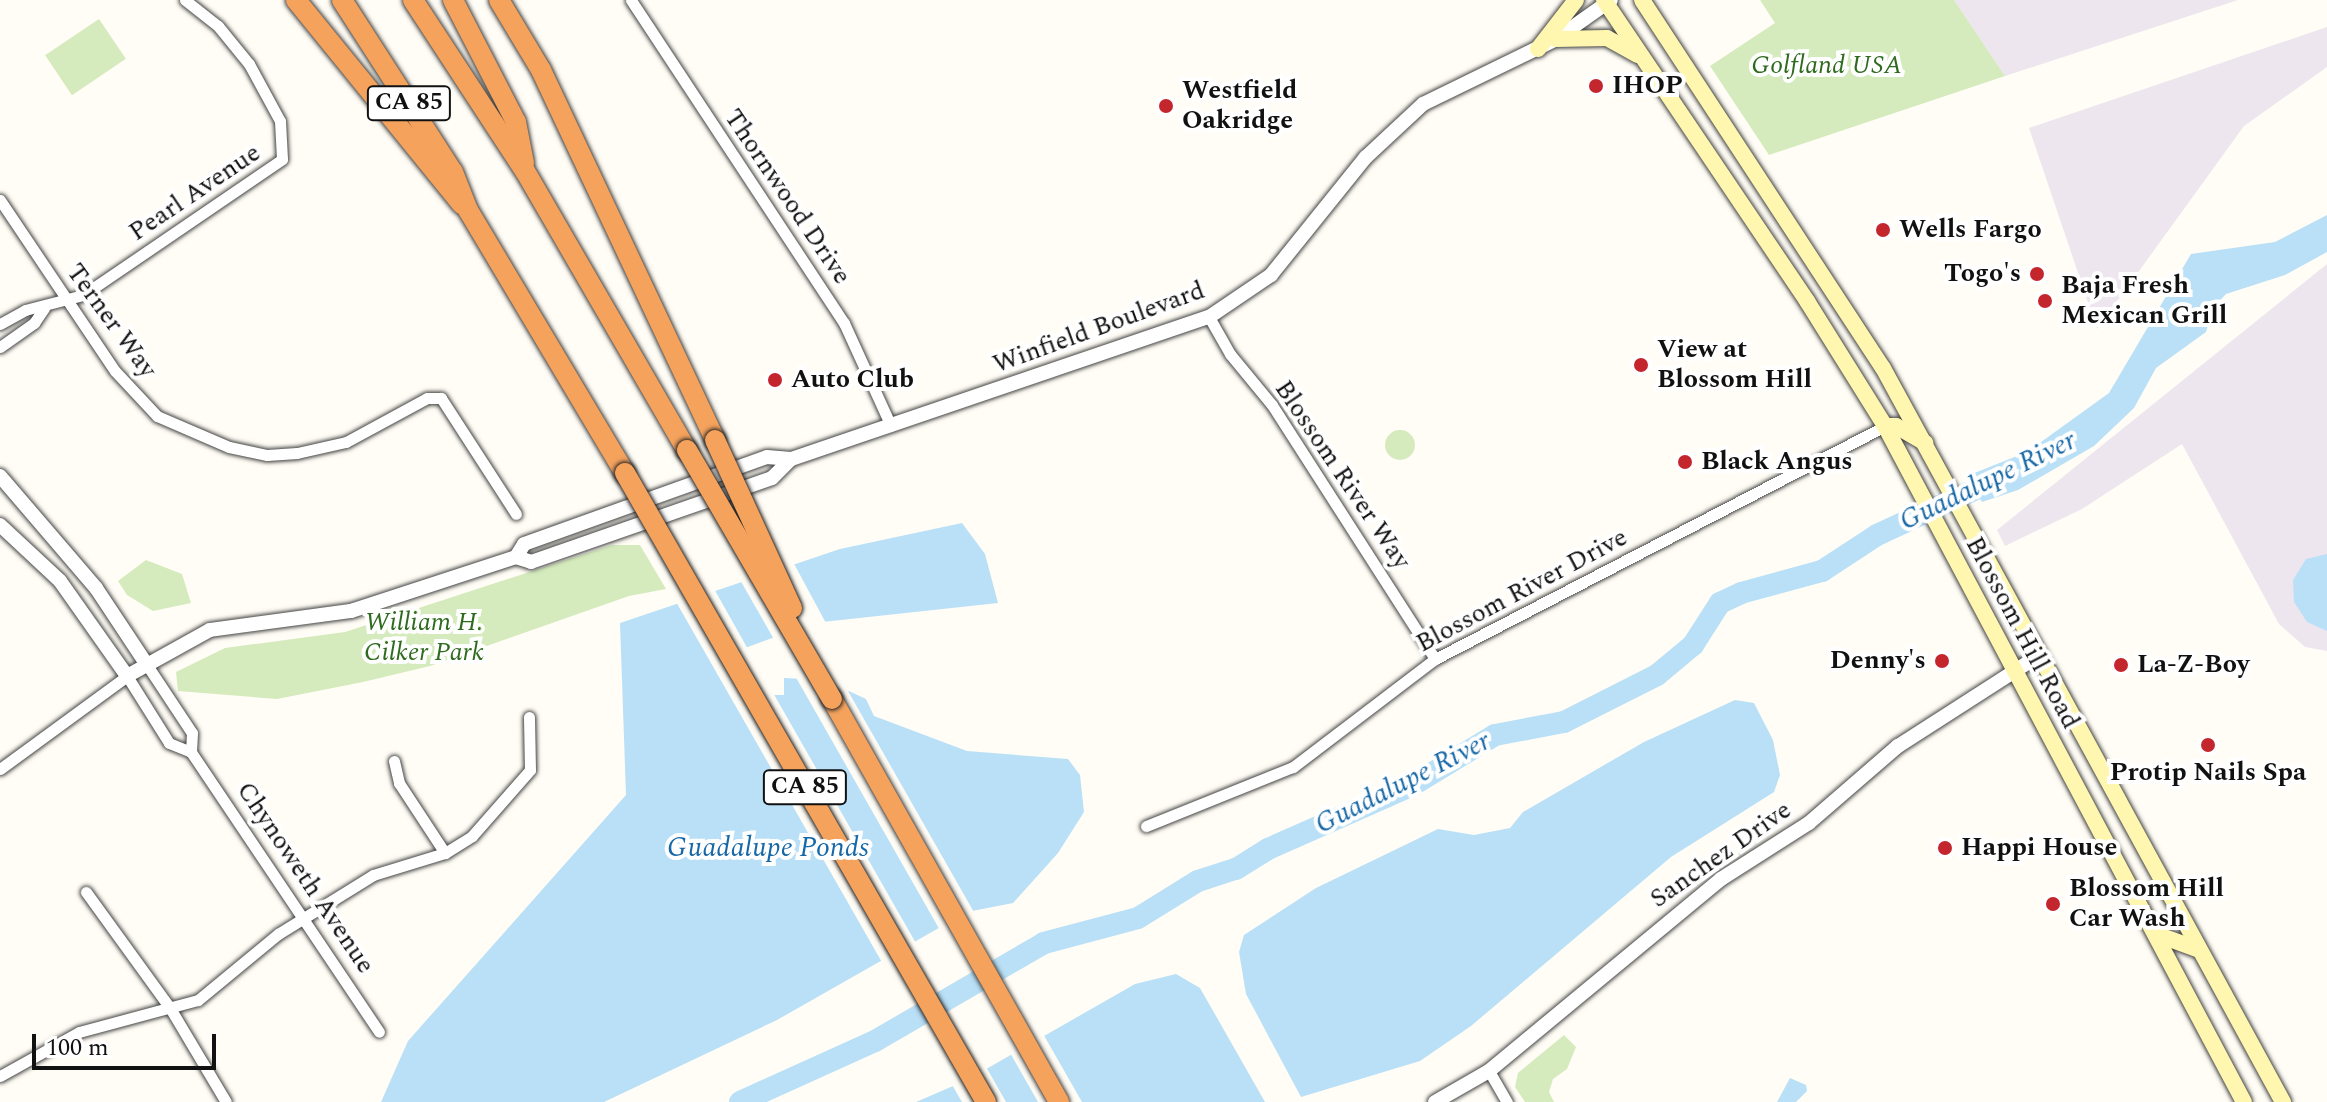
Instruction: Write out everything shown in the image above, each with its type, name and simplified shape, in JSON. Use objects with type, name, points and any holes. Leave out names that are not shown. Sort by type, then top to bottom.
[{"type":"highway","points":[[296,0],[443,186],[468,210]]},
{"type":"highway","name":"CA 85","points":[[342,0],[453,172],[468,210],[625,473],[986,1102]]},
{"type":"highway","name":"CA 85","points":[[413,0],[525,171],[832,699],[1059,1102]]},
{"type":"highway","points":[[453,0],[516,122],[525,171]]},
{"type":"highway","points":[[499,0],[541,70],[715,440],[832,699]]},
{"type":"main road","points":[[1538,49],[1576,0]]},
{"type":"main road","name":"Blossom Hill Road","points":[[1642,0],[1844,307],[1929,448],[2197,949],[2283,1102]]},
{"type":"main road","name":"Blossom Hill Road","points":[[1607,2],[1639,56],[1807,301],[1885,426],[2244,1102]]},
{"type":"main road","points":[[1556,39],[1607,38],[1639,56]]},
{"type":"main road","points":[[1807,301],[1844,307]]},
{"type":"main road","points":[[1885,426],[1896,426],[1929,448]]},
{"type":"main road","points":[[2156,934],[2197,949]]},
{"type":"street","name":"Pearl Avenue","points":[[0,324],[25,310],[69,301],[282,159],[280,121],[249,64],[218,26],[185,0]]},
{"type":"street","name":"Thornwood Drive","points":[[631,0],[844,323],[891,426]]},
{"type":"street","name":"Winfield Boulevard","points":[[516,557],[524,544],[767,457],[791,459],[1209,317],[1271,275],[1366,157],[1410,114],[1466,80],[1556,39],[1607,2],[1625,0]]},
{"type":"street","name":"Terner Way","points":[[0,200],[115,371],[157,416],[229,447],[267,455],[319,450],[373,431],[427,398],[441,398],[516,514]]},
{"type":"street","name":"Pearl Avenue","points":[[0,347],[34,323],[44,308]]},
{"type":"street","name":"Blossom River Way","points":[[1209,317],[1230,354],[1272,405],[1435,659]]},
{"type":"street","name":"Blossom River Drive","points":[[1146,826],[1319,752],[1435,659],[1885,426]]},
{"type":"street","name":"Winfield Boulevard","points":[[127,676],[145,662],[210,630],[351,611],[516,557],[531,562],[772,478],[791,459]]},
{"type":"street","name":"Chynoweth Avenue","points":[[0,476],[96,588],[192,733],[191,752]]},
{"type":"street","name":"Chynoweth Avenue","points":[[0,525],[60,581],[127,676],[169,743],[191,752],[379,1032]]},
{"type":"street","name":"Sanchez Drive","points":[[1435,1102],[1489,1071],[1725,876],[1809,823],[1930,723],[2018,674],[2040,655]]},
{"type":"street","points":[[0,769],[127,676]]},
{"type":"street","points":[[0,1076],[79,1032],[170,1008],[223,984],[254,952],[302,917],[373,875],[445,853],[472,836],[530,770],[529,717]]},
{"type":"street","points":[[394,761],[399,783],[445,853]]},
{"type":"street","points":[[86,892],[170,1008],[226,1102]]},
{"type":"street","points":[[1489,1071],[1507,1102]]},
{"type":"shaded area","points":[[1954,0],[2238,0],[2005,76]]},
{"type":"shaded area","points":[[2327,27],[2327,67],[2244,126],[2097,329],[2029,128]]},
{"type":"shaded area","points":[[2327,264],[2327,651],[2305,647],[2279,624],[2182,444],[2082,509],[2005,546],[1997,530]]},
{"type":"green space","name":"Golfland USA","points":[[1760,0],[1954,0],[2005,76],[1769,155],[1710,66],[1775,23]]},
{"type":"green space","points":[[99,19],[126,59],[72,95],[45,55]]},
{"type":"green space","points":[[1400,430],[1411,434],[1415,445],[1411,456],[1400,460],[1389,456],[1385,445],[1389,434]]},
{"type":"green space","name":"William H. Cilker Park","points":[[612,545],[640,545],[666,589],[629,596],[430,666],[363,682],[277,699],[178,691],[176,672],[225,648],[345,632]]},
{"type":"green space","points":[[146,560],[182,574],[191,603],[153,611],[127,595],[118,581]]},
{"type":"green space","points":[[1564,1035],[1576,1047],[1567,1069],[1553,1079],[1549,1092],[1554,1102],[1525,1102],[1515,1087],[1518,1073]]},
{"type":"water","points":[[2327,215],[2327,252],[2285,275],[2226,294],[2213,308],[2206,332],[2156,368],[2134,408],[2094,446],[2018,490],[1982,502],[1967,476],[2027,452],[2109,393],[2191,254],[2275,242]]},
{"type":"water","name":"Guadalupe Ponds","points":[[962,523],[985,554],[998,603],[813,623],[729,654],[717,674],[729,686],[766,695],[784,695],[784,678],[825,680],[866,699],[874,716],[967,751],[1068,759],[1080,775],[1084,812],[1058,853],[1013,903],[967,912],[777,1020],[604,1102],[381,1102],[408,1041],[626,795],[620,623],[840,549]]},
{"type":"water","points":[[2327,554],[2327,631],[2307,622],[2294,602],[2293,580],[2306,559]]},
{"type":"water","points":[[1735,700],[1754,703],[1773,740],[1780,775],[1774,792],[1671,857],[1471,1026],[1420,1061],[1301,1097],[1246,994],[1239,952],[1244,935],[1316,888],[1438,829],[1474,835],[1510,828],[1523,812],[1644,742]]},
{"type":"water","points":[[1176,974],[1200,988],[1265,1102],[916,1102],[967,1080],[1135,984]]},
{"type":"water","points":[[1790,1078],[1806,1085],[1807,1091],[1796,1102],[1777,1102]]},
{"type":"pier","points":[[792,560],[827,625],[775,641],[739,578]]},
{"type":"pier","points":[[713,587],[749,651],[732,657],[722,674],[731,682],[772,691],[917,945],[883,964],[675,600]]},
{"type":"pier","points":[[794,674],[826,676],[844,684],[975,914],[941,932]]},
{"type":"pier","points":[[1042,1032],[1082,1102],[1038,1102],[1009,1051]]},
{"type":"pier","points":[[985,1065],[1006,1102],[962,1102],[951,1083]]},
{"type":"waterway","name":"Guadalupe River","points":[[740,1102],[875,1041],[1044,943],[1138,918],[1198,881],[1236,869],[1268,849],[1411,786],[1495,735],[1564,722],[1657,675],[1693,645],[1720,603],[1741,593],[1822,571],[1877,535],[2000,478]]},
{"type":"place","name":"IHOP","points":[[1596,86]]},
{"type":"place","name":"Westfield Oakridge","points":[[1166,106]]},
{"type":"place","name":"Wells Fargo","points":[[1883,230]]},
{"type":"place","name":"Togo's","points":[[2037,274]]},
{"type":"place","name":"Baja Fresh Mexican Grill","points":[[2045,301]]},
{"type":"place","name":"View at Blossom Hill","points":[[1641,365]]},
{"type":"place","name":"Auto Club","points":[[775,380]]},
{"type":"place","name":"Black Angus","points":[[1685,462]]},
{"type":"place","name":"Denny's","points":[[1942,661]]},
{"type":"place","name":"La-Z-Boy","points":[[2121,665]]},
{"type":"place","name":"Protip Nails Spa","points":[[2208,745]]},
{"type":"place","name":"Happi House","points":[[1945,848]]},
{"type":"place","name":"Blossom Hill Car Wash","points":[[2053,904]]}]
